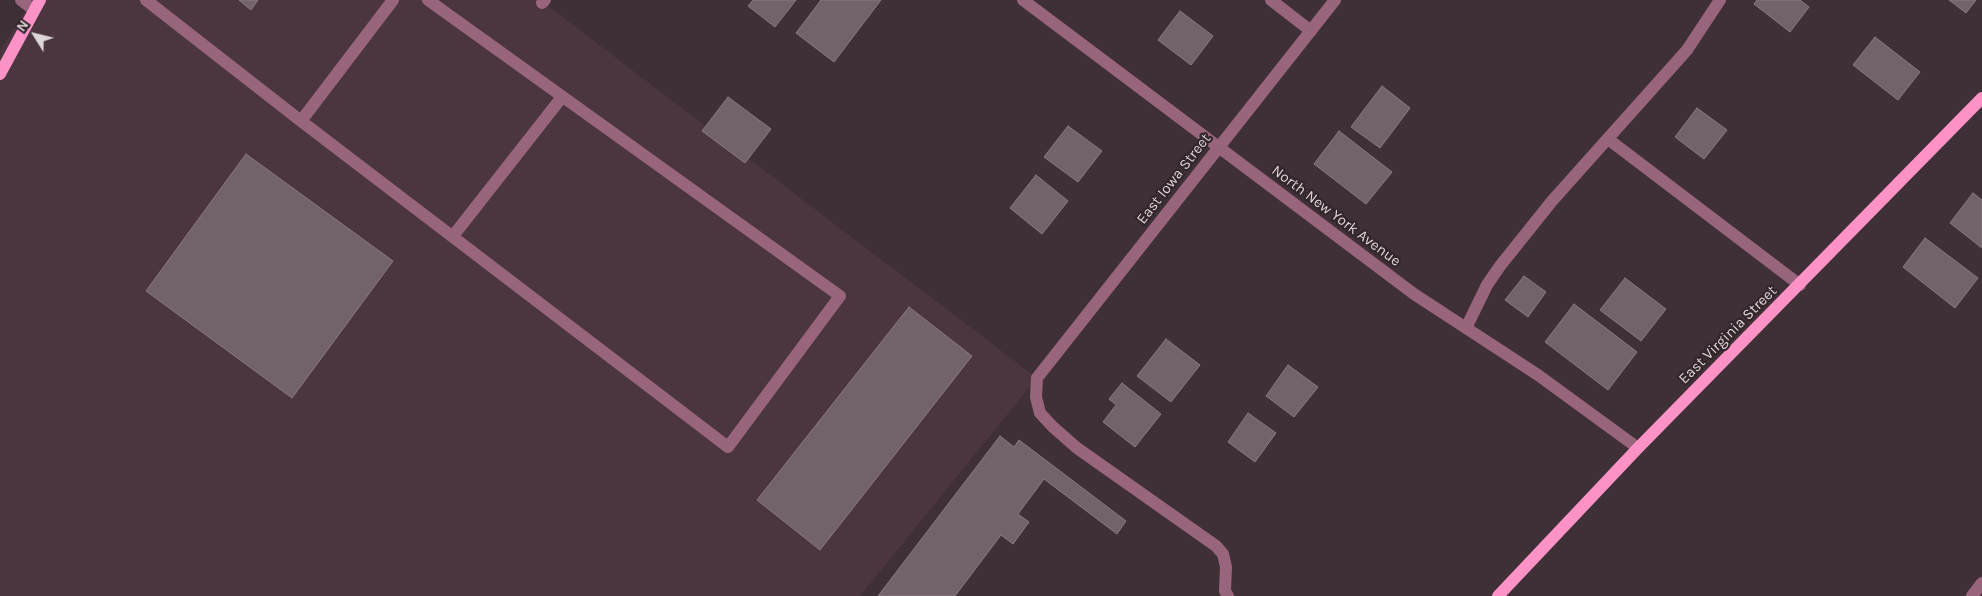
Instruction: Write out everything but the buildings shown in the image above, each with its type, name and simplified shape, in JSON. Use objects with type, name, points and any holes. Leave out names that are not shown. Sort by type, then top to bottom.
[{"type":"main road","points":[[0,74],[37,5]]},
{"type":"main road","name":"East Virginia Street","points":[[1498,596],[1638,448],[1982,98]]},
{"type":"street","points":[[21,0],[37,5]]},
{"type":"street","points":[[146,0],[301,121],[728,447],[840,296],[428,0]]},
{"type":"street","points":[[301,121],[393,0]]},
{"type":"street","points":[[1271,0],[1311,31]]},
{"type":"street","name":"East Iowa Street","points":[[1228,596],[1225,591],[1226,567],[1223,554],[1216,546],[1077,448],[1053,428],[1040,413],[1036,397],[1037,378],[1336,0]]},
{"type":"street","points":[[1466,328],[1487,285],[1496,272],[1552,202],[1686,50],[1720,0]]},
{"type":"street","name":"North New York Avenue","points":[[1028,2],[1219,149],[1414,294],[1538,375],[1638,448]]},
{"type":"street","points":[[453,236],[562,97]]},
{"type":"street","points":[[1608,138],[1800,285]]},
{"type":"street","points":[[1972,596],[1982,583]]},
{"type":"shaded area","points":[[32,0],[540,0],[1037,378],[860,596],[0,596],[0,51]]}]
